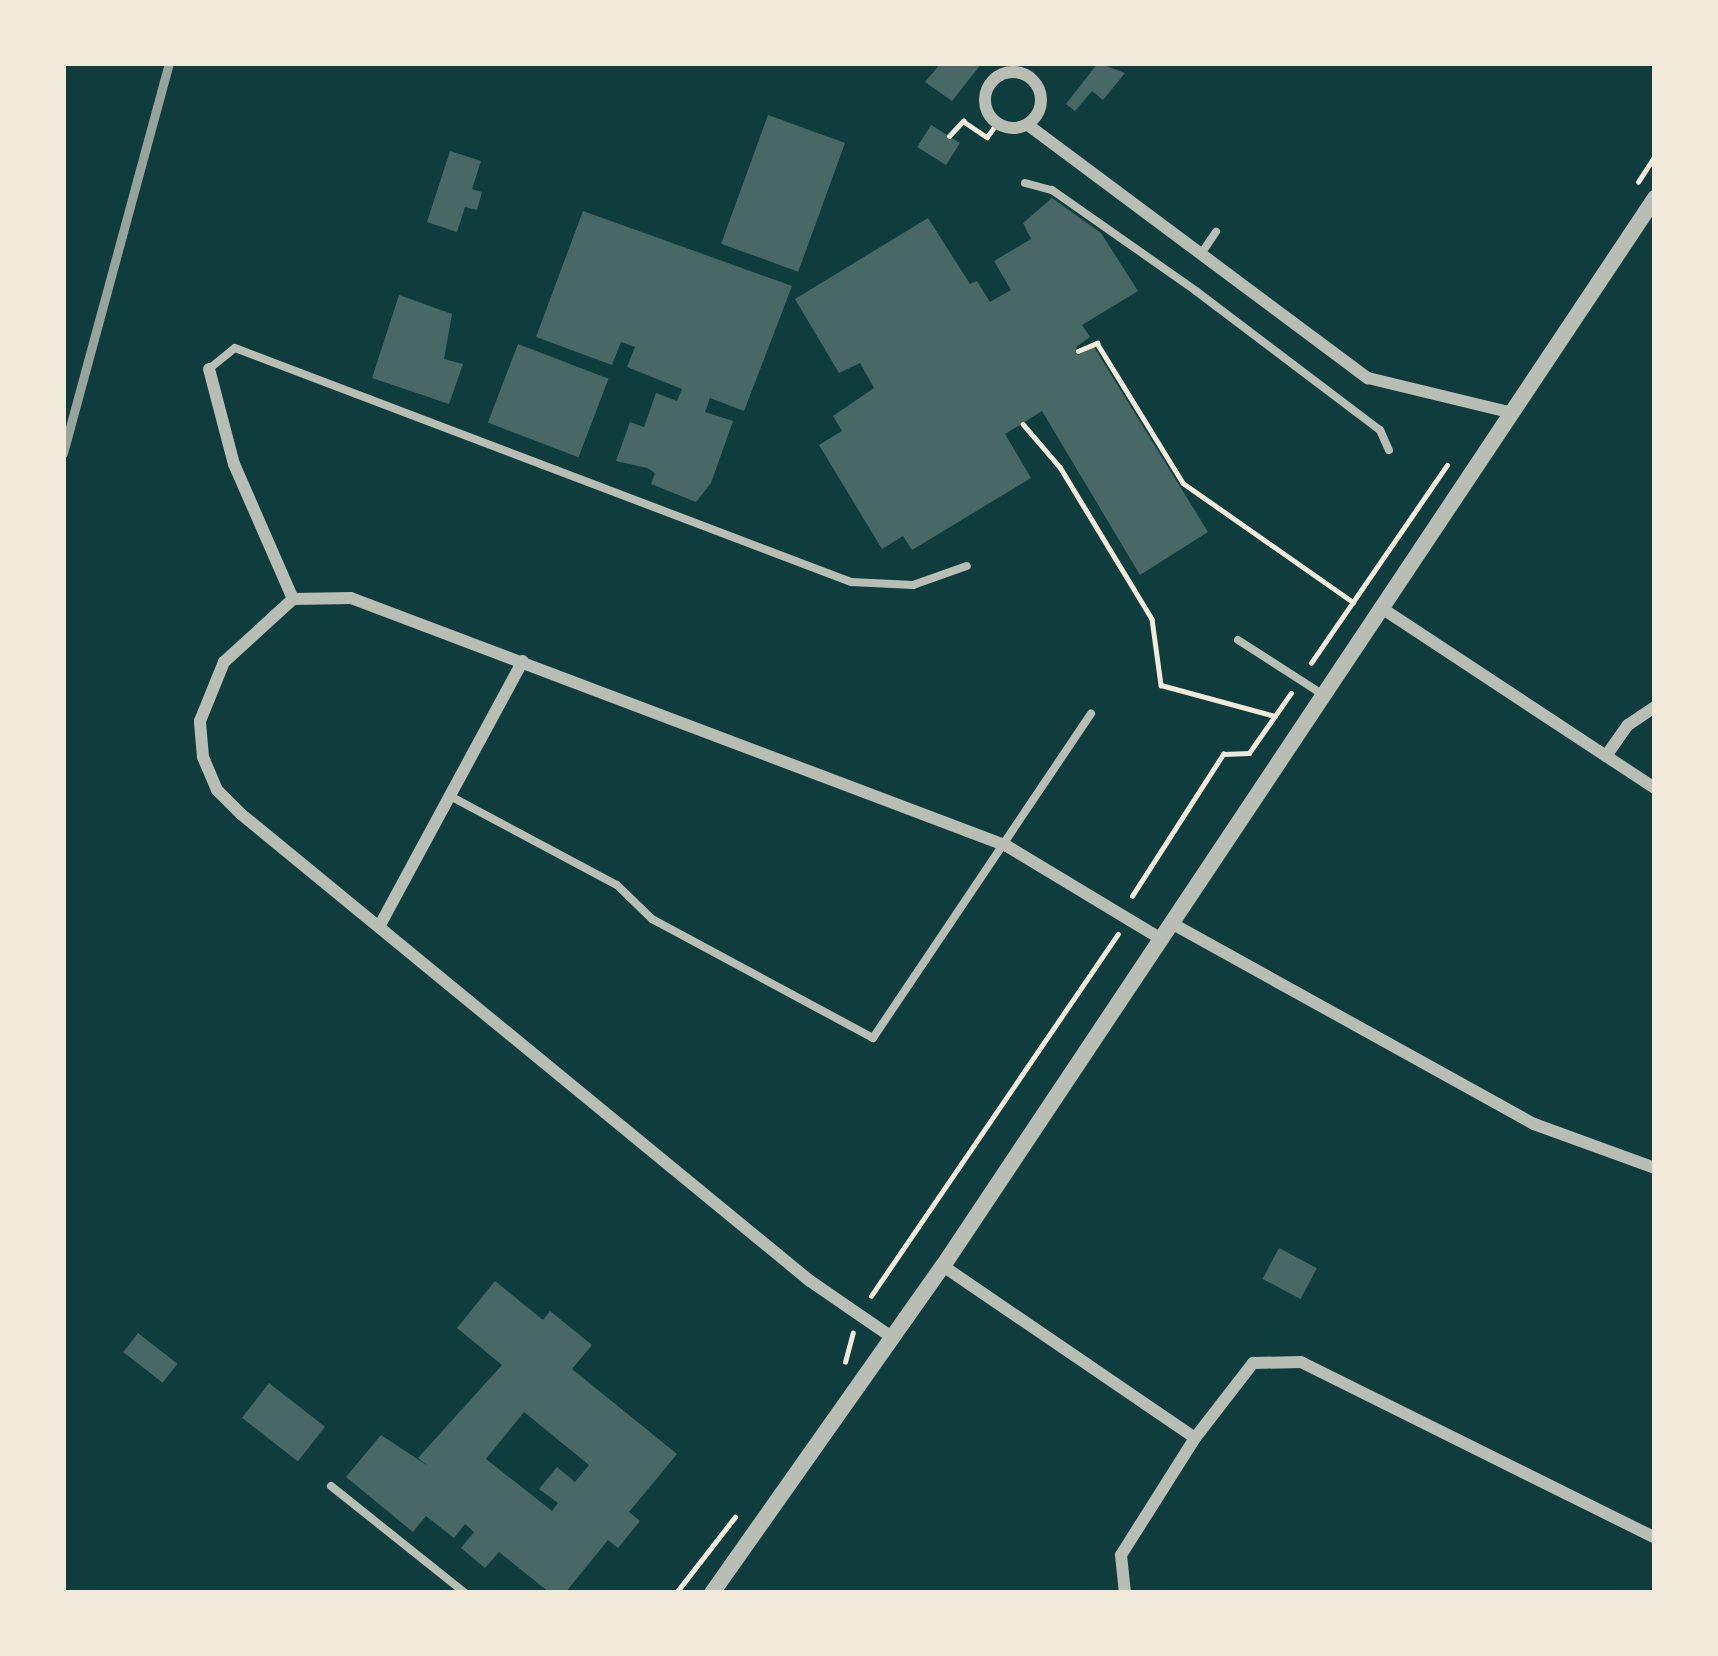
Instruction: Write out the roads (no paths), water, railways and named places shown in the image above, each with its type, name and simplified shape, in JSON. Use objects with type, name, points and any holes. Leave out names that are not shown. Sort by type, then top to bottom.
[{"type":"street","points":[[1028,125],[1041,109],[1040,88],[1015,71],[995,78],[985,96],[997,124],[1028,125],[1368,378],[1513,413]]},
{"type":"street","points":[[712,1593],[943,1266],[1655,198]]},
{"type":"street","points":[[209,369],[234,464],[292,599]]},
{"type":"street","points":[[893,1338],[241,814],[218,790],[202,757],[200,721],[224,662],[292,599],[350,598],[1007,846],[1122,912],[1534,1124],[1655,1168]]},
{"type":"street","points":[[1380,607],[1655,788]]},
{"type":"street","points":[[380,925],[523,661]]},
{"type":"street","points":[[1606,757],[1628,725],[1655,707]]},
{"type":"street","points":[[943,1266],[1195,1438]]},
{"type":"street","points":[[1125,1593],[1121,1555],[1195,1438],[1253,1363],[1301,1362],[1655,1538]]},
{"type":"lane","points":[[1025,183],[1052,190],[1211,303],[1380,430],[1389,450]]},
{"type":"lane","points":[[1201,254],[1216,232]]},
{"type":"lane","points":[[209,369],[235,348],[851,582],[913,585],[967,566]]},
{"type":"lane","points":[[1238,640],[1322,694]]},
{"type":"lane","points":[[450,796],[617,885],[652,919],[873,1038],[1007,846],[1091,713]]},
{"type":"lane","points":[[331,1486],[465,1593]]},
{"type":"railway","points":[[63,453],[169,63]]}]
